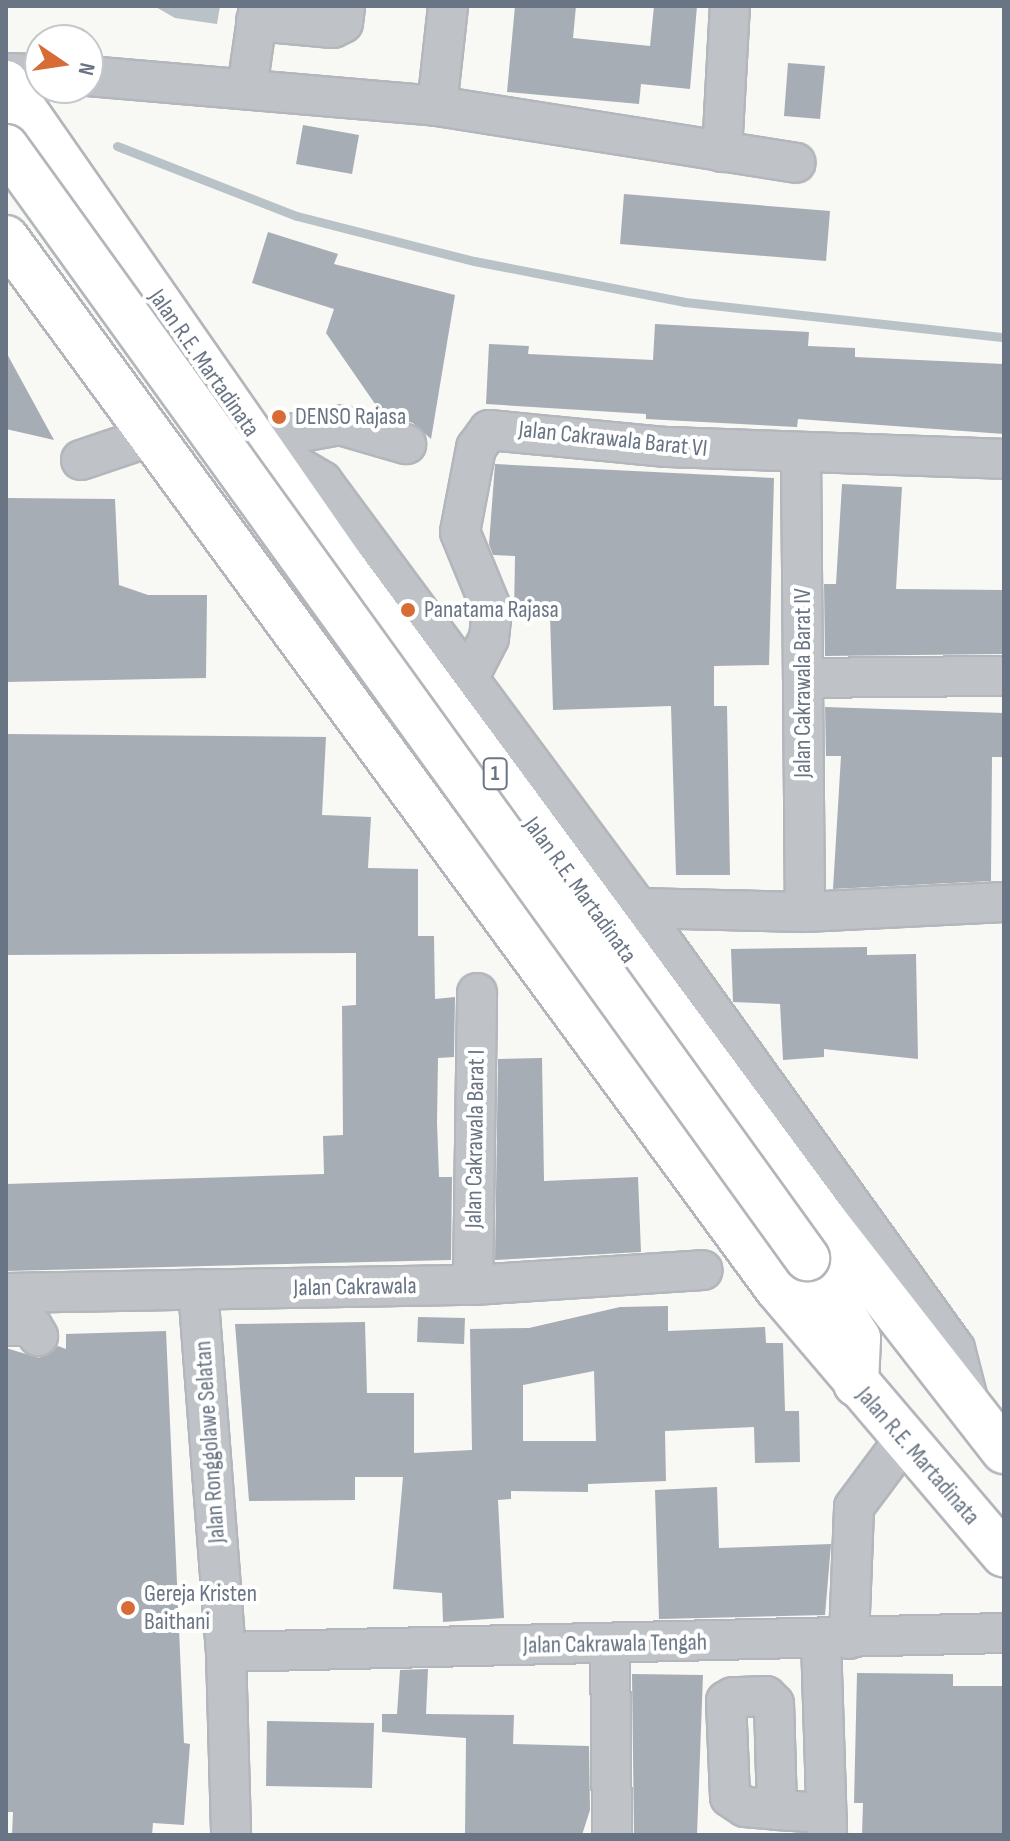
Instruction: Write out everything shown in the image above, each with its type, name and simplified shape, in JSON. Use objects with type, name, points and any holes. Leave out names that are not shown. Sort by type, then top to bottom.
[{"type":"highway","name":"Jalan R.E. Martadinata","points":[[6,83],[259,443],[601,919],[1004,1451]]},
{"type":"highway","name":"1","points":[[6,147],[807,1258],[858,1338],[856,1384]]},
{"type":"highway","points":[[50,299],[51,264],[66,235],[96,227],[113,232]]},
{"type":"highway","name":"Jalan R.E. Martadinata","points":[[6,238],[149,437],[777,1288],[1004,1555]]},
{"type":"street","points":[[247,88],[258,14],[333,28],[343,23],[345,6]]},
{"type":"street","points":[[437,106],[448,6]]},
{"type":"street","points":[[722,152],[730,6]]},
{"type":"street","points":[[104,77],[437,106],[795,163]]},
{"type":"street","points":[[259,443],[340,425],[406,444]]},
{"type":"street","name":"Jalan Cakrawala Barat VI","points":[[468,679],[489,638],[492,610],[460,532],[476,448],[489,430],[801,454],[1004,459]]},
{"type":"street","points":[[81,460],[149,437]]},
{"type":"street","points":[[259,443],[322,481],[638,908],[955,1349],[970,1407]]},
{"type":"street","name":"Jalan Cakrawala Barat IV","points":[[801,454],[805,912]]},
{"type":"street","points":[[803,678],[1004,676]]},
{"type":"street","points":[[638,908],[805,912],[1004,902]]},
{"type":"street","name":"Jalan Cakrawala Barat I","points":[[473,1285],[477,993]]},
{"type":"street","name":"Jalan Cakrawala","points":[[6,1293],[473,1285],[703,1270]]},
{"type":"street","name":"Jalan Ronggolawe Selatan","points":[[198,1289],[226,1652],[231,1835]]},
{"type":"street","points":[[777,1810],[826,1824],[835,1639],[854,1507],[904,1440]]},
{"type":"street","name":"Jalan Cakrawala Tengah","points":[[226,1652],[1004,1633]]},
{"type":"street","points":[[610,1644],[612,1835]]},
{"type":"shaded area","points":[[154,6],[220,6],[217,24],[175,18]]},
{"type":"building","points":[[515,6],[576,6],[573,38],[650,46],[654,6],[697,6],[690,89],[641,84],[639,104],[507,92]]},
{"type":"building","points":[[788,63],[825,66],[820,119],[784,116]]},
{"type":"building","points":[[303,125],[359,135],[352,174],[296,164]]},
{"type":"building","points":[[624,194],[830,211],[826,261],[620,244]]},
{"type":"building","points":[[268,232],[338,254],[334,264],[455,295],[431,439],[413,423],[382,414],[326,333],[334,309],[252,283]]},
{"type":"building","points":[[655,324],[809,332],[808,346],[855,348],[855,357],[1004,364],[1004,434],[798,419],[797,427],[646,419],[646,414],[486,404],[489,344],[529,346],[528,354],[653,360]]},
{"type":"building","points":[[6,352],[54,440],[6,429]]},
{"type":"building","points":[[495,464],[774,478],[769,665],[714,666],[714,706],[727,706],[730,875],[676,875],[671,706],[553,710],[550,616],[514,615],[515,556],[493,555],[489,544]]},
{"type":"building","points":[[842,484],[902,487],[896,589],[1004,590],[1004,654],[825,656],[824,584],[836,584]]},
{"type":"building","points":[[6,498],[115,499],[119,585],[148,595],[207,595],[206,678],[6,682]]},
{"type":"building","points":[[825,707],[1004,713],[1004,757],[992,757],[991,881],[833,889],[841,756],[826,756]]},
{"type":"building","points":[[6,734],[326,737],[322,815],[371,817],[368,868],[418,869],[418,936],[434,936],[435,999],[455,997],[454,1057],[438,1058],[437,1122],[439,1177],[452,1177],[451,1260],[6,1271],[6,1184],[324,1174],[323,1136],[343,1135],[342,1006],[356,1005],[356,953],[6,955]]},
{"type":"building","points":[[867,947],[867,955],[916,954],[918,1059],[824,1049],[824,1057],[783,1060],[780,1004],[733,1002],[731,949]]},
{"type":"building","points":[[542,1058],[544,1181],[638,1177],[641,1252],[495,1260],[498,1059]]},
{"type":"building","points":[[668,1306],[668,1331],[765,1327],[766,1343],[783,1343],[785,1411],[799,1411],[800,1462],[755,1463],[754,1427],[665,1431],[666,1481],[588,1484],[588,1492],[511,1491],[511,1499],[498,1500],[504,1618],[443,1622],[442,1593],[393,1589],[403,1477],[355,1477],[355,1500],[249,1501],[235,1324],[365,1322],[367,1393],[414,1393],[414,1453],[472,1450],[470,1329],[529,1328],[620,1307]],"holes":[[[594,1371],[596,1441],[523,1441],[523,1385]]]},
{"type":"building","points":[[418,1317],[465,1318],[464,1344],[417,1342]]},
{"type":"building","points":[[166,1331],[184,1743],[190,1744],[184,1825],[153,1823],[152,1835],[12,1835],[13,1812],[6,1812],[6,1348],[39,1358],[58,1346],[66,1349],[66,1334]]},
{"type":"building","points":[[717,1487],[719,1548],[831,1544],[825,1615],[659,1619],[655,1490]]},
{"type":"building","points":[[428,1669],[426,1714],[514,1715],[513,1744],[589,1746],[590,1810],[582,1835],[465,1835],[466,1738],[382,1732],[382,1714],[397,1714],[400,1670]]},
{"type":"building","points":[[857,1673],[953,1674],[953,1686],[1004,1686],[1004,1835],[862,1835],[863,1803],[854,1803]]},
{"type":"building","points":[[632,1674],[703,1675],[697,1835],[634,1835]]},
{"type":"building","points":[[267,1721],[374,1723],[372,1788],[266,1786]]},
{"type":"waterway","points":[[117,146],[297,216],[474,261],[685,302],[1004,337]]},
{"type":"place","name":"DENSO Rajasa","points":[[279,417]]},
{"type":"place","name":"Panatama Rajasa","points":[[408,610]]},
{"type":"place","name":"Gereja Kristen Baithani","points":[[128,1608]]}]
